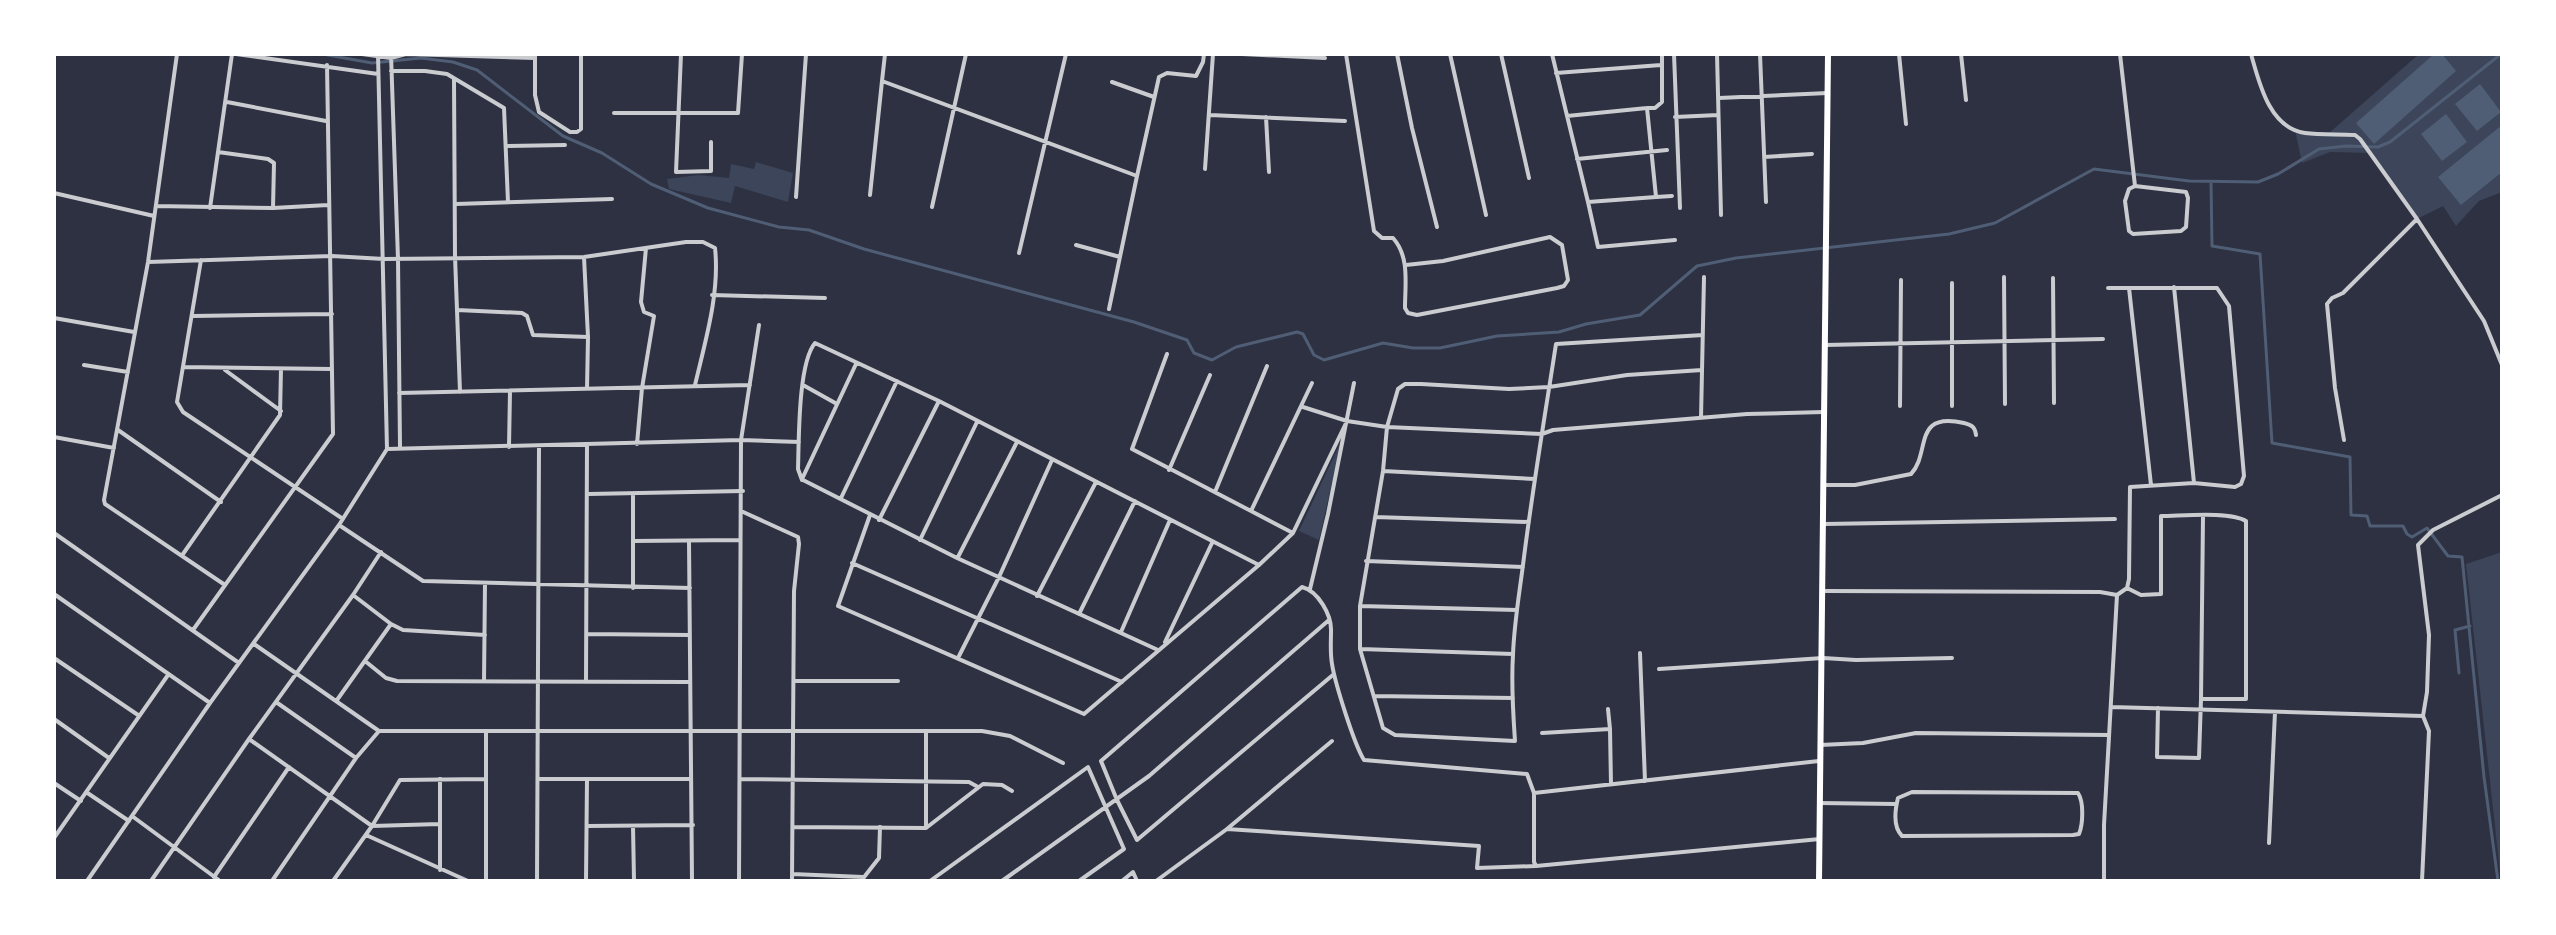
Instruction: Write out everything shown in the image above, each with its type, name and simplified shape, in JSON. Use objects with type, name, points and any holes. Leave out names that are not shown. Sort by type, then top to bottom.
[{"type":"main road","points":[[1819,881],[1828,54]]},
{"type":"street","points":[[177,54],[148,262],[104,496],[105,504],[226,586]]},
{"type":"street","points":[[210,208],[234,54],[378,71]]},
{"type":"street","points":[[362,54],[535,56],[535,95],[539,112],[570,132],[579,131],[581,54]]},
{"type":"street","points":[[681,54],[676,172],[711,171],[711,142]]},
{"type":"street","points":[[614,113],[738,113],[742,54]]},
{"type":"street","points":[[796,197],[806,54]]},
{"type":"street","points":[[870,195],[885,54]]},
{"type":"street","points":[[932,207],[966,54]]},
{"type":"street","points":[[1019,253],[1066,54]]},
{"type":"street","points":[[1109,309],[1159,77],[1163,73],[1196,76],[1204,54]]},
{"type":"street","points":[[1205,169],[1213,54]]},
{"type":"street","points":[[1242,54],[1325,58]]},
{"type":"street","points":[[1346,54],[1374,231],[1382,238],[1393,238],[1398,243],[1406,265],[1405,308],[1408,313],[1417,315],[1557,288],[1564,286],[1568,280],[1562,245],[1550,237],[1443,261],[1406,265]]},
{"type":"street","points":[[1397,54],[1437,227]]},
{"type":"street","points":[[1450,54],[1486,215]]},
{"type":"street","points":[[1501,54],[1529,178]]},
{"type":"street","points":[[1552,54],[1598,247],[1675,240]]},
{"type":"street","points":[[1567,116],[1655,108],[1662,102],[1662,54]]},
{"type":"street","points":[[1674,54],[1680,208]]},
{"type":"street","points":[[1717,54],[1721,215]]},
{"type":"street","points":[[1760,54],[1766,202]]},
{"type":"street","points":[[1899,54],[1906,124]]},
{"type":"street","points":[[1961,54],[1966,100]]},
{"type":"street","points":[[2120,54],[2135,186]]},
{"type":"street","points":[[2251,54],[2270,109],[2284,121],[2301,132],[2355,135],[2360,139],[2484,321],[2502,365]]},
{"type":"street","points":[[87,881],[210,703],[339,525],[387,449],[378,56]]},
{"type":"street","points":[[391,56],[400,448]]},
{"type":"street","points":[[193,630],[333,434],[327,65]]},
{"type":"street","points":[[1556,73],[1662,65]]},
{"type":"street","points":[[391,69],[442,73],[504,108],[508,202]]},
{"type":"street","points":[[454,79],[460,392]]},
{"type":"street","points":[[882,81],[1137,176]]},
{"type":"street","points":[[1112,82],[1154,97]]},
{"type":"street","points":[[1718,98],[1828,93]]},
{"type":"street","points":[[226,102],[326,121]]},
{"type":"street","points":[[1647,108],[1656,197]]},
{"type":"street","points":[[1210,115],[1345,121]]},
{"type":"street","points":[[1675,117],[1718,115]]},
{"type":"street","points":[[1266,117],[1269,172]]},
{"type":"street","points":[[507,146],[565,145]]},
{"type":"street","points":[[1577,159],[1667,150]]},
{"type":"street","points":[[218,152],[268,159],[274,163],[273,208]]},
{"type":"street","points":[[1764,157],[1812,154]]},
{"type":"street","points":[[2135,186],[2186,192],[2186,227],[2181,231],[2133,234],[2129,231],[2125,201],[2129,189],[2135,186]]},
{"type":"street","points":[[54,193],[154,216]]},
{"type":"street","points":[[1588,202],[1672,196]]},
{"type":"street","points":[[456,204],[612,199]]},
{"type":"street","points":[[156,206],[273,208],[328,205]]},
{"type":"street","points":[[2344,440],[2335,388],[2327,304],[2343,293],[2417,219]]},
{"type":"street","points":[[148,262],[332,256],[384,259],[584,257],[703,242],[715,248],[712,295],[695,385]]},
{"type":"street","points":[[1076,245],[1120,257]]},
{"type":"street","points":[[637,444],[642,388],[654,316],[644,312],[641,302],[646,248]]},
{"type":"street","points":[[584,257],[587,389]]},
{"type":"street","points":[[201,260],[177,402],[179,407],[343,519]]},
{"type":"street","points":[[1701,418],[1704,277]]},
{"type":"street","points":[[2004,277],[2005,404]]},
{"type":"street","points":[[2053,278],[2054,403]]},
{"type":"street","points":[[1900,406],[1901,280]]},
{"type":"street","points":[[1952,283],[1952,406]]},
{"type":"street","points":[[2174,287],[2194,483]]},
{"type":"street","points":[[2108,288],[2217,288],[2229,306],[2244,476],[2241,484],[2235,487],[2194,483],[2130,487],[2127,588]]},
{"type":"street","points":[[2129,288],[2151,485]]},
{"type":"street","points":[[712,295],[825,298]]},
{"type":"street","points":[[457,310],[522,313],[527,316],[533,335],[588,337]]},
{"type":"street","points":[[193,316],[332,314]]},
{"type":"street","points":[[54,318],[135,333]]},
{"type":"street","points":[[739,881],[741,440],[759,325]]},
{"type":"street","points":[[1702,370],[1627,375],[1549,387],[1509,389],[1405,384],[1398,389],[1387,427],[1383,471],[1360,606],[1360,649],[1383,728],[1395,735],[1515,741],[1513,654],[1517,610],[1535,479],[1549,387],[1556,344],[1703,335]]},
{"type":"street","points":[[1825,345],[2103,339]]},
{"type":"street","points":[[1158,650],[957,558],[802,480],[798,469],[799,442],[808,351],[815,343],[897,381],[1259,565]]},
{"type":"street","points":[[1167,354],[1132,449],[1293,533]]},
{"type":"street","points":[[802,480],[856,364]]},
{"type":"street","points":[[84,365],[128,372]]},
{"type":"street","points":[[1215,492],[1267,366]]},
{"type":"street","points":[[183,367],[333,369]]},
{"type":"street","points":[[225,369],[281,411]]},
{"type":"street","points":[[183,554],[281,411],[281,369]]},
{"type":"street","points":[[1169,470],[1210,375]]},
{"type":"street","points":[[841,499],[897,381]]},
{"type":"street","points":[[1251,511],[1312,383]]},
{"type":"street","points":[[1310,589],[1354,383]]},
{"type":"street","points":[[399,393],[750,385]]},
{"type":"street","points":[[803,385],[837,404]]},
{"type":"street","points":[[509,447],[510,391]]},
{"type":"street","points":[[879,520],[939,401]]},
{"type":"street","points":[[1303,407],[1347,421],[1387,427],[1542,434],[1553,430],[1701,418],[1824,412]]},
{"type":"street","points":[[1824,485],[1855,485],[1911,474],[1917,467],[1921,444],[1930,427],[1936,423],[1949,420],[1971,425],[1976,435]]},
{"type":"street","points":[[870,515],[838,606],[1084,714],[1293,533],[1347,421]]},
{"type":"street","points":[[920,540],[977,422]]},
{"type":"street","points":[[118,430],[221,502]]},
{"type":"street","points":[[54,437],[114,448]]},
{"type":"street","points":[[387,449],[741,440],[799,442]]},
{"type":"street","points":[[957,558],[1017,442]]},
{"type":"street","points":[[586,681],[587,445]]},
{"type":"street","points":[[537,881],[539,446]]},
{"type":"street","points":[[958,658],[1052,460]]},
{"type":"street","points":[[1383,471],[1535,479]]},
{"type":"street","points":[[1037,596],[1096,482]]},
{"type":"street","points":[[588,494],[743,491]]},
{"type":"street","points":[[633,494],[633,588]]},
{"type":"street","points":[[2422,881],[2429,731],[2423,716],[2429,635],[2418,545],[2430,532],[2502,495]]},
{"type":"street","points":[[1079,614],[1135,501]]},
{"type":"street","points":[[741,511],[798,537],[792,730],[792,881]]},
{"type":"street","points":[[2127,588],[2141,595],[2161,594],[2161,516],[2239,517],[2246,521],[2246,699],[2201,699]]},
{"type":"street","points":[[2158,708],[2157,757],[2199,758],[2203,516]]},
{"type":"street","points":[[1374,517],[1529,522]]},
{"type":"street","points":[[1824,524],[2115,519]]},
{"type":"street","points":[[1120,632],[1170,520]]},
{"type":"street","points":[[339,525],[423,581],[690,588]]},
{"type":"street","points":[[54,533],[239,663]]},
{"type":"street","points":[[633,541],[739,540]]},
{"type":"street","points":[[689,541],[692,881]]},
{"type":"street","points":[[1165,643],[1212,543]]},
{"type":"street","points":[[151,881],[381,552]]},
{"type":"street","points":[[1366,561],[1523,567]]},
{"type":"street","points":[[852,563],[1122,682]]},
{"type":"street","points":[[484,682],[485,583]]},
{"type":"street","points":[[1079,881],[1124,849],[1101,761],[1302,587],[1310,589],[1321,602],[1332,628],[1329,646],[1334,674],[1364,760],[1523,772],[1530,778],[1534,793],[1536,866]]},
{"type":"street","points":[[1824,591],[2085,592],[2117,595],[2127,588]]},
{"type":"street","points":[[54,594],[210,703]]},
{"type":"street","points":[[353,595],[391,624],[416,632],[485,635]]},
{"type":"street","points":[[2104,881],[2117,595]]},
{"type":"street","points":[[1360,606],[1517,610]]},
{"type":"street","points":[[1002,881],[1111,804],[1329,620]]},
{"type":"street","points":[[337,701],[391,624]]},
{"type":"street","points":[[587,634],[689,635]]},
{"type":"street","points":[[254,644],[379,731],[740,729],[998,733],[1063,763]]},
{"type":"street","points":[[1360,649],[1513,654]]},
{"type":"street","points":[[1640,653],[1645,781]]},
{"type":"street","points":[[54,658],[138,715]]},
{"type":"street","points":[[1659,669],[1823,658],[1952,658]]},
{"type":"street","points":[[365,661],[392,680],[689,682]]},
{"type":"street","points":[[930,881],[1088,767],[1137,840],[1334,674]]},
{"type":"street","points":[[54,838],[168,675]]},
{"type":"street","points":[[794,681],[898,681]]},
{"type":"street","points":[[1374,696],[1513,698]]},
{"type":"street","points":[[276,702],[356,758]]},
{"type":"street","points":[[2111,707],[2423,716]]},
{"type":"street","points":[[1608,709],[1611,784]]},
{"type":"street","points":[[2269,843],[2275,712]]},
{"type":"street","points":[[54,719],[109,758]]},
{"type":"street","points":[[1542,733],[1610,729]]},
{"type":"street","points":[[272,881],[356,758],[379,731]]},
{"type":"street","points":[[926,731],[926,828]]},
{"type":"street","points":[[486,732],[486,881]]},
{"type":"street","points":[[1820,745],[1863,743],[1916,733],[2109,735]]},
{"type":"street","points":[[249,739],[372,826],[440,824]]},
{"type":"street","points":[[1156,881],[1227,829],[1332,741]]},
{"type":"street","points":[[1534,793],[1821,761]]},
{"type":"street","points":[[214,877],[289,767]]},
{"type":"street","points":[[440,779],[440,870]]},
{"type":"street","points":[[333,881],[400,780],[485,779]]},
{"type":"street","points":[[538,779],[691,779]]},
{"type":"street","points":[[586,881],[587,779]]},
{"type":"street","points":[[741,779],[969,782],[978,787]]},
{"type":"street","points":[[54,783],[81,801]]},
{"type":"street","points":[[793,827],[926,828],[978,787],[992,783],[1012,791]]},
{"type":"street","points":[[86,792],[220,881]]},
{"type":"street","points":[[1912,792],[2071,792],[2081,797],[2081,828],[2079,834],[2073,835],[1902,836],[1896,823],[1896,804],[1898,798],[1912,792]]},
{"type":"street","points":[[1819,803],[1896,804]]},
{"type":"street","points":[[587,826],[693,825]]},
{"type":"street","points":[[633,826],[634,881]]},
{"type":"street","points":[[792,874],[864,880],[879,858],[880,827]]},
{"type":"street","points":[[1227,829],[1479,846],[1477,868],[1536,866],[1820,839]]},
{"type":"street","points":[[366,835],[468,881]]},
{"type":"street","points":[[1122,881],[1133,872],[1137,881]]},
{"type":"shaded area","points":[[2419,54],[2502,54],[2502,192],[2479,201],[2456,226],[2443,206],[2417,219],[2371,153],[2330,152],[2302,163],[2295,130],[2328,134]]},
{"type":"shaded area","points":[[2434,54],[2442,54],[2456,71],[2374,144],[2356,123]]},
{"type":"shaded area","points":[[2480,84],[2501,112],[2477,131],[2455,104]]},
{"type":"shaded area","points":[[2446,114],[2467,142],[2442,161],[2421,134]]},
{"type":"shaded area","points":[[2502,125],[2502,172],[2461,205],[2438,177]]},
{"type":"shaded area","points":[[756,162],[793,173],[788,202],[735,186],[731,203],[669,189],[667,179],[698,175],[729,178],[731,164],[754,169]]},
{"type":"shaded area","points":[[1342,439],[1319,540],[1299,531]]},
{"type":"shaded area","points":[[2502,552],[2502,881],[2501,881],[2466,564]]},
{"type":"waterway","points":[[322,54],[372,63],[421,58],[453,62],[477,70],[563,136],[602,153],[651,184],[708,208],[779,227],[809,230],[864,249],[1134,322],[1187,340],[1194,353],[1212,360],[1236,347],[1297,332],[1303,334],[1314,355],[1324,360],[1383,343],[1440,348],[1497,336],[1559,332],[1640,315],[1697,266],[1736,258],[1949,234],[1995,223],[2094,169],[2189,181],[2258,182],[2278,174],[2319,149],[2378,147],[2390,142],[2501,54]]},
{"type":"waterway","points":[[2211,182],[2212,246],[2260,254],[2272,443],[2350,457],[2351,515],[2367,516],[2370,526],[2403,526],[2412,537],[2427,528],[2448,556],[2462,557],[2484,777],[2498,881]]},
{"type":"waterway","points":[[2459,673],[2455,630],[2470,626]]}]
